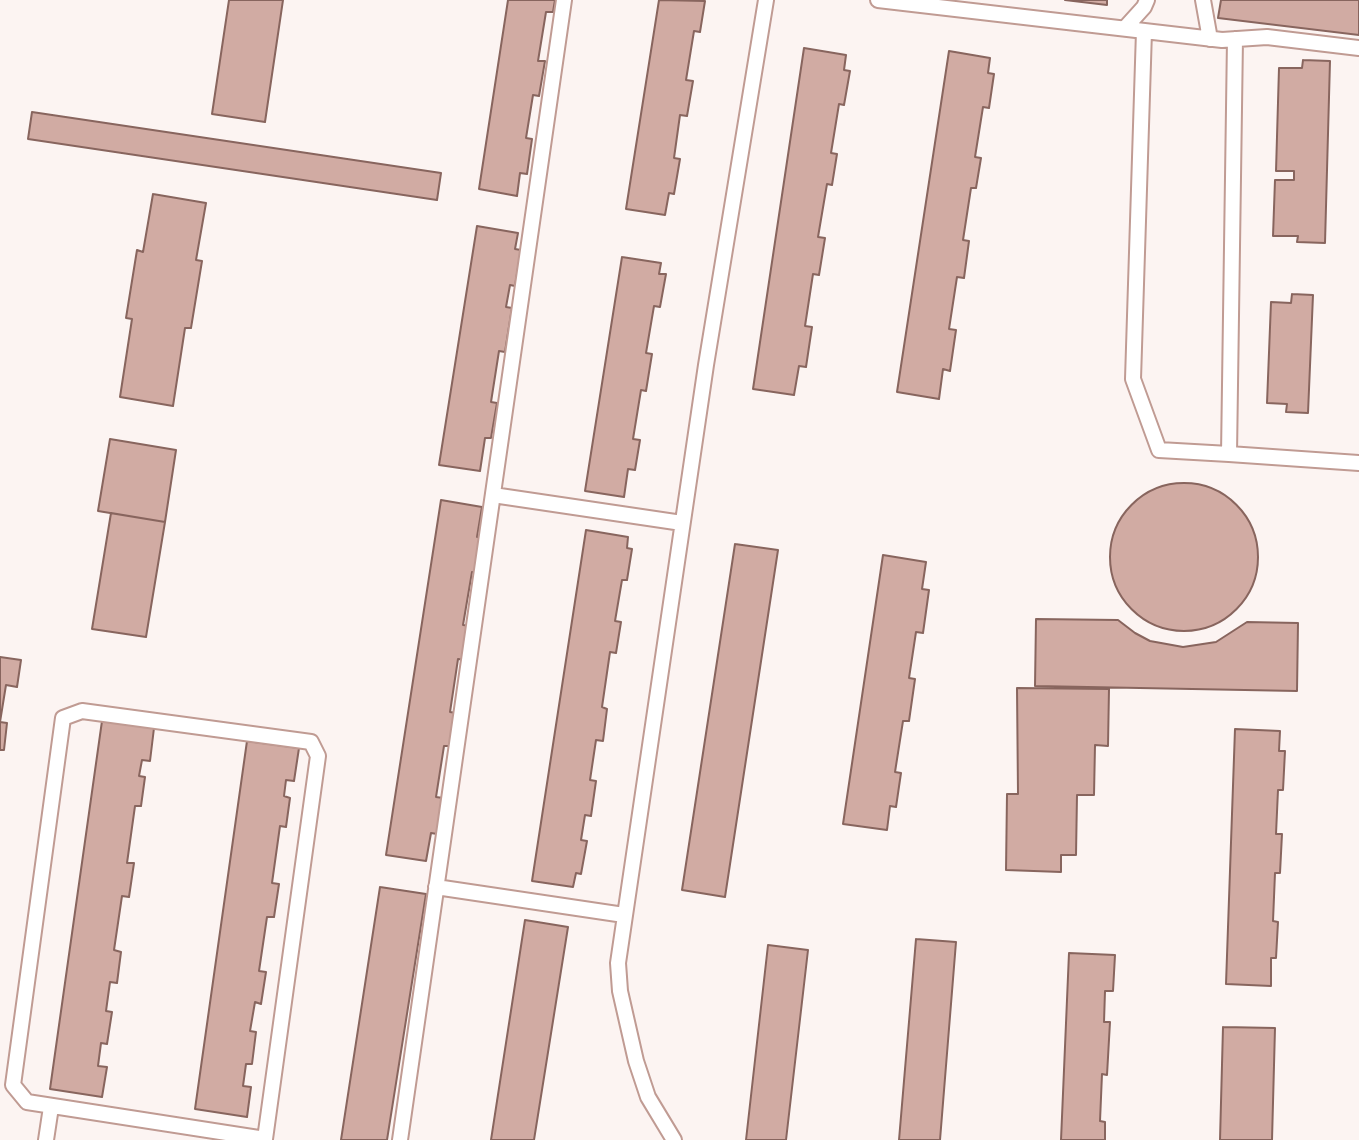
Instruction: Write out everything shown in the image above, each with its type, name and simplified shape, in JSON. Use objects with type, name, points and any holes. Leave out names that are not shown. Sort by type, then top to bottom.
[{"type":"lane","points":[[400,1140],[564,0]]},
{"type":"lane","points":[[674,1140],[648,1097],[627,1029],[618,962],[708,351],[766,0]]},
{"type":"lane","points":[[878,0],[1210,38],[1267,37],[1359,48]]},
{"type":"lane","points":[[1125,28],[1147,0]]},
{"type":"lane","points":[[1203,0],[1210,38]]},
{"type":"lane","points":[[1144,31],[1133,379],[1159,450],[1359,463]]},
{"type":"lane","points":[[1229,454],[1235,39]]},
{"type":"lane","points":[[493,495],[682,523]]},
{"type":"lane","points":[[82,711],[311,742],[317,756],[265,1140],[27,1102],[13,1086],[63,718],[82,711]]},
{"type":"lane","points":[[436,887],[624,915]]},
{"type":"lane","points":[[47,1140],[51,1107]]},
{"type":"building","points":[[229,0],[283,0],[265,122],[212,114]]},
{"type":"building","points":[[508,0],[555,0],[553,12],[546,12],[538,61],[545,61],[539,96],[533,95],[526,138],[532,139],[527,174],[520,173],[517,196],[479,189]]},
{"type":"building","points":[[659,0],[705,1],[700,32],[694,31],[686,80],[693,81],[687,116],[680,115],[674,158],[680,159],[674,194],[669,193],[665,215],[626,209]]},
{"type":"building","points":[[1065,0],[1107,0],[1107,5]]},
{"type":"building","points":[[1221,0],[1359,0],[1359,35],[1218,18]]},
{"type":"building","points":[[804,48],[846,55],[844,70],[850,71],[844,105],[839,104],[831,153],[837,154],[832,185],[827,184],[818,237],[825,238],[819,275],[813,274],[805,326],[812,327],[806,367],[799,366],[794,395],[753,389]]},
{"type":"building","points":[[949,51],[990,58],[988,73],[994,74],[989,108],[983,107],[975,157],[981,158],[976,188],[971,188],[963,240],[969,241],[964,278],[957,277],[949,329],[956,330],[950,371],[943,369],[939,399],[897,392]]},
{"type":"building","points":[[1303,60],[1330,61],[1325,243],[1297,242],[1298,236],[1273,236],[1275,180],[1294,180],[1294,171],[1276,171],[1279,68],[1302,68]]},
{"type":"building","points":[[32,112],[441,173],[437,200],[28,139]]},
{"type":"building","points":[[153,194],[206,203],[196,260],[202,261],[191,328],[185,328],[173,406],[120,397],[132,319],[126,318],[137,250],[143,252]]},
{"type":"building","points":[[477,226],[518,233],[515,249],[521,250],[515,286],[510,285],[506,307],[512,308],[505,352],[499,351],[491,402],[497,403],[491,438],[485,438],[480,471],[439,465]]},
{"type":"building","points":[[622,257],[661,263],[659,274],[666,274],[660,307],[654,306],[646,353],[652,354],[646,391],[641,390],[633,439],[640,440],[635,470],[628,469],[624,497],[585,491]]},
{"type":"building","points":[[1292,294],[1313,295],[1308,413],[1286,412],[1287,404],[1267,403],[1271,302],[1291,303]]},
{"type":"building","points":[[110,439],[176,450],[165,522],[98,511]]},
{"type":"building","points":[[1184,483],[1212,489],[1225,495],[1236,505],[1246,516],[1252,529],[1258,557],[1252,585],[1246,598],[1236,609],[1225,619],[1212,625],[1184,631],[1156,625],[1143,619],[1132,609],[1122,598],[1116,585],[1110,557],[1116,529],[1122,516],[1132,505],[1143,495],[1156,489]]},
{"type":"building","points":[[441,500],[482,507],[477,537],[484,538],[478,573],[472,572],[463,625],[471,626],[465,660],[458,659],[450,712],[456,713],[451,746],[444,746],[436,797],[443,798],[437,834],[431,833],[426,861],[386,855]]},
{"type":"building","points":[[111,513],[165,522],[146,637],[92,629]]},
{"type":"building","points":[[586,530],[628,537],[627,548],[632,549],[627,580],[622,580],[615,621],[621,622],[616,653],[610,652],[602,707],[607,709],[603,741],[596,740],[590,780],[596,781],[591,816],[585,815],[581,840],[587,841],[581,874],[576,873],[573,887],[532,881]]},
{"type":"building","points":[[735,544],[778,550],[725,897],[682,890]]},
{"type":"building","points":[[883,555],[926,562],[922,589],[929,590],[923,633],[916,632],[909,678],[915,679],[909,721],[903,721],[895,772],[901,773],[896,807],[890,806],[887,830],[843,824]]},
{"type":"building","points":[[1036,619],[1118,620],[1150,641],[1183,647],[1216,642],[1247,622],[1298,623],[1297,691],[1035,686]]},
{"type":"building","points":[[0,657],[21,660],[17,687],[6,685],[0,722]]},
{"type":"building","points":[[1017,688],[1109,689],[1108,746],[1095,745],[1094,795],[1077,795],[1076,855],[1061,855],[1061,872],[1006,870],[1007,794],[1018,794]]},
{"type":"building","points":[[102,721],[154,728],[150,761],[142,760],[139,776],[145,777],[141,806],[135,806],[127,863],[134,863],[129,897],[122,896],[114,950],[121,952],[117,983],[110,982],[106,1011],[112,1012],[107,1044],[101,1043],[98,1066],[107,1067],[102,1097],[50,1089]]},
{"type":"building","points":[[0,722],[7,723],[4,750],[0,750]]},
{"type":"building","points":[[1235,729],[1280,731],[1279,751],[1285,751],[1283,790],[1278,790],[1276,834],[1282,834],[1280,873],[1275,873],[1273,921],[1278,922],[1276,958],[1271,958],[1271,986],[1226,984]]},
{"type":"building","points":[[247,741],[299,748],[294,781],[286,780],[284,796],[290,798],[286,827],[280,826],[272,883],[279,884],[274,917],[267,917],[259,971],[266,972],[261,1004],[255,1002],[250,1031],[256,1032],[252,1064],[246,1064],[243,1086],[251,1087],[247,1117],[195,1109]]},
{"type":"building","points":[[380,887],[426,894],[387,1140],[341,1140]]},
{"type":"building","points":[[525,920],[568,927],[534,1140],[491,1140]]},
{"type":"building","points":[[916,939],[956,942],[940,1140],[899,1140]]},
{"type":"building","points":[[768,945],[808,950],[786,1140],[746,1140]]},
{"type":"building","points":[[1069,953],[1115,955],[1113,991],[1105,991],[1104,1022],[1110,1022],[1107,1075],[1102,1074],[1100,1121],[1105,1122],[1105,1140],[1061,1140]]},
{"type":"building","points":[[1223,1027],[1275,1028],[1272,1140],[1220,1140]]}]
